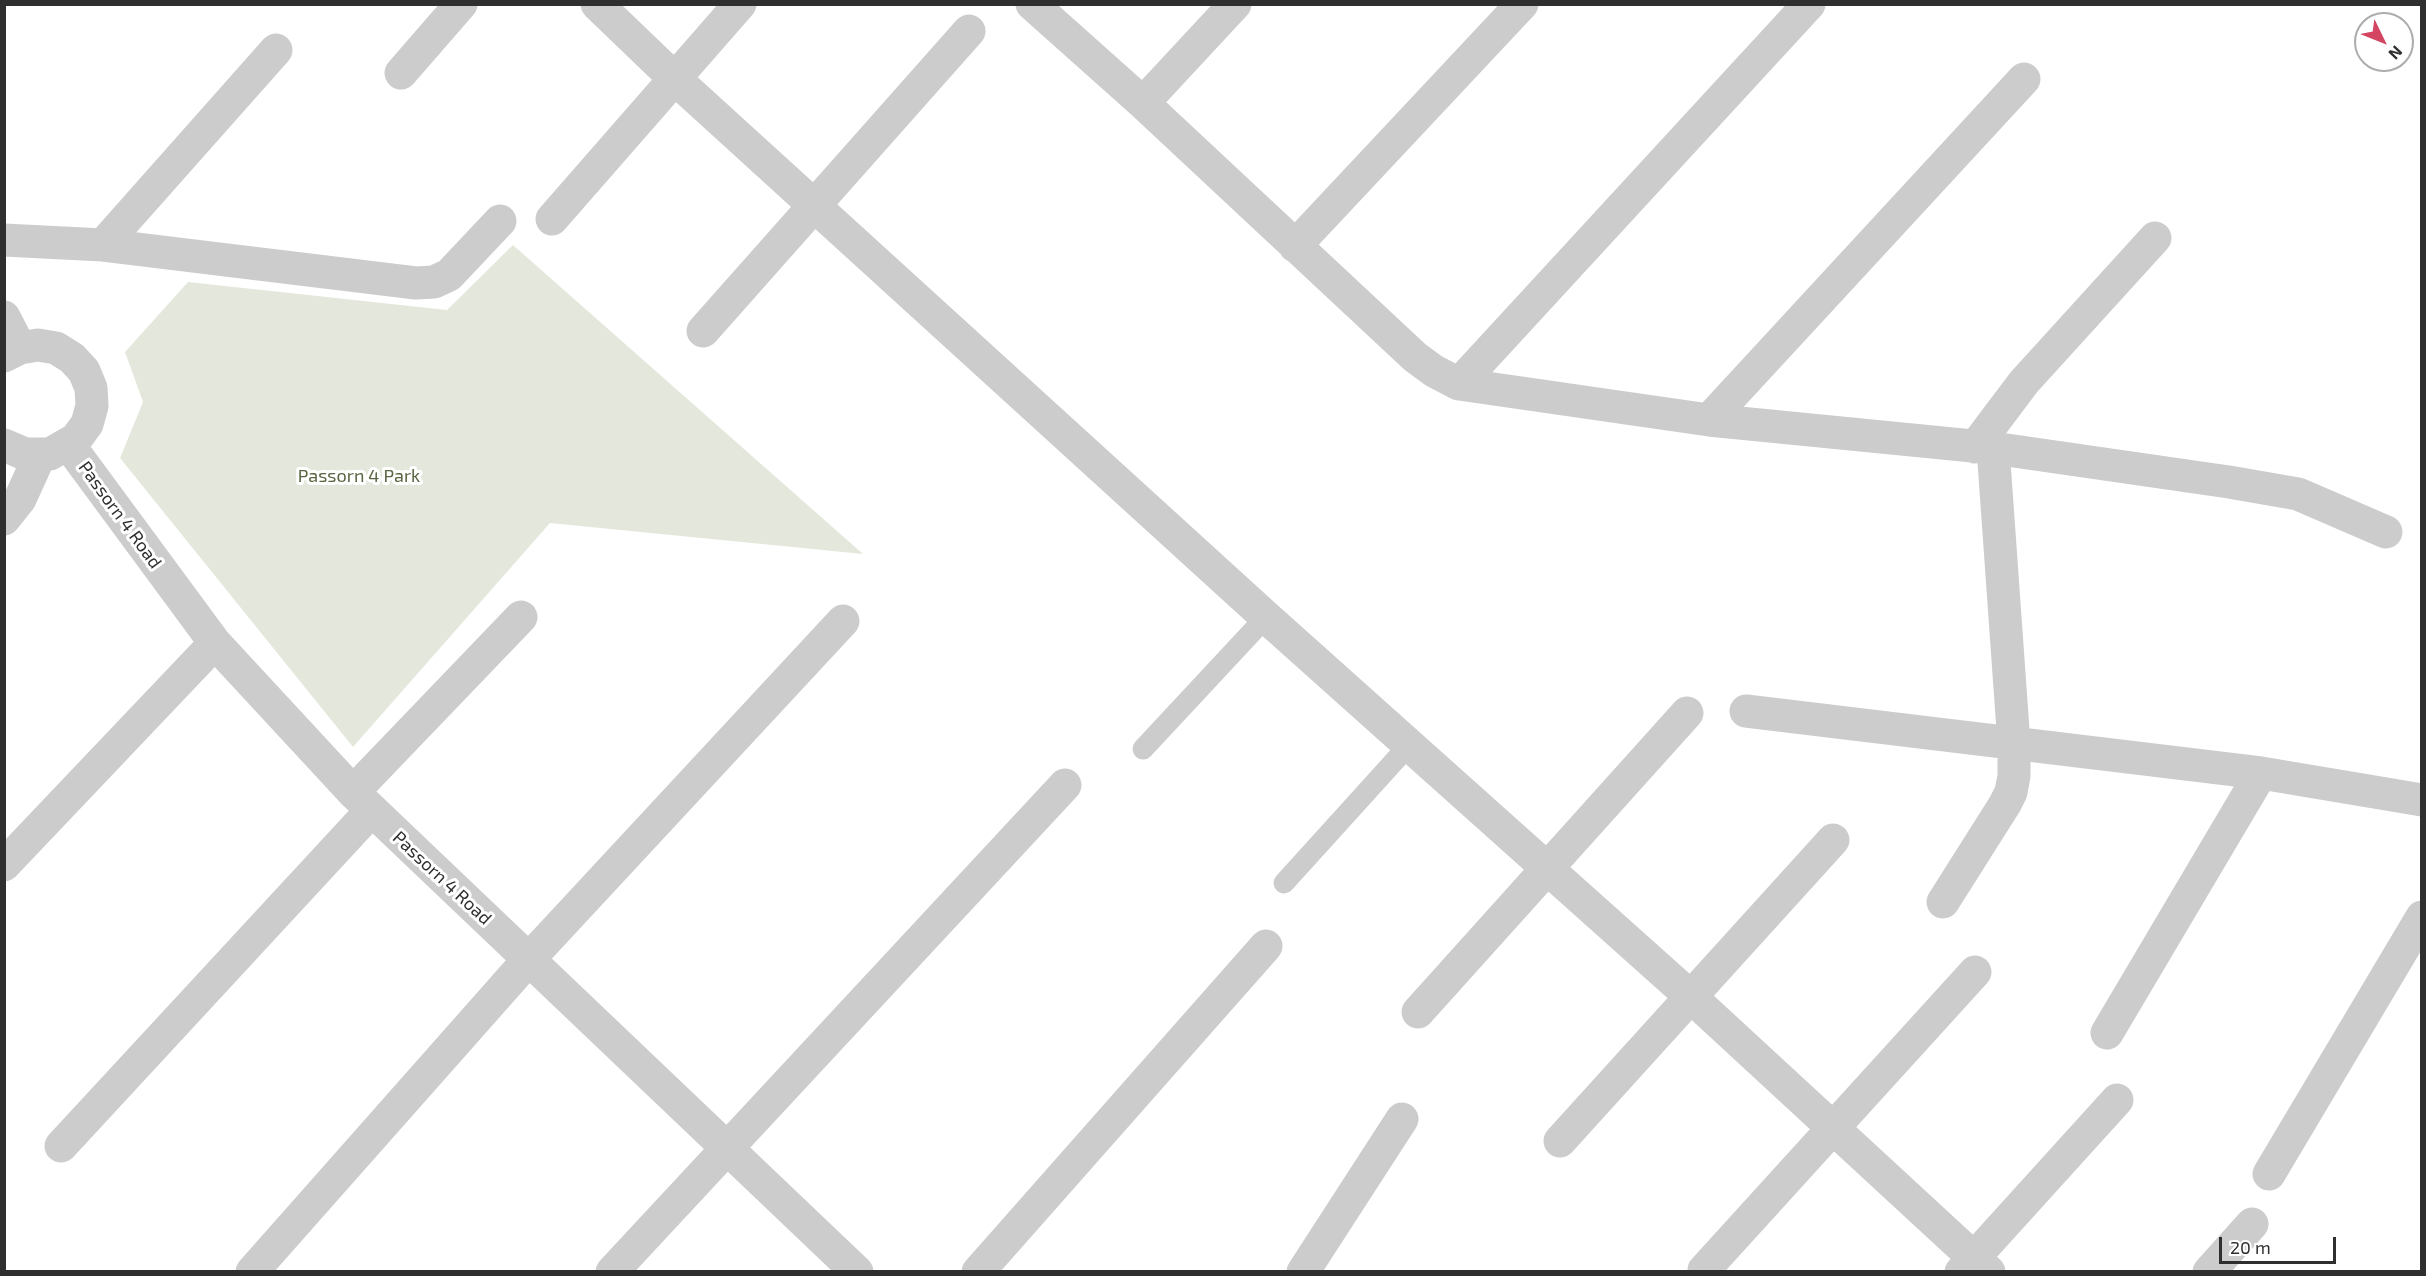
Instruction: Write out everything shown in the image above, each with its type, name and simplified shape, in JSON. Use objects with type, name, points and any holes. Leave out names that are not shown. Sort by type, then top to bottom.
[{"type":"street","points":[[401,73],[461,4]]},
{"type":"street","points":[[597,4],[675,78],[1266,617],[1691,998],[1833,1130],[1975,1267],[2116,1100]]},
{"type":"street","points":[[552,219],[740,4]]},
{"type":"street","points":[[1032,4],[1143,103],[1415,357],[1459,384],[1709,420],[1984,448],[2229,482],[2298,494],[2386,532]]},
{"type":"street","points":[[1143,103],[1235,4]]},
{"type":"street","points":[[1295,246],[1522,4]]},
{"type":"street","points":[[1459,384],[1809,4]]},
{"type":"street","points":[[703,331],[969,31]]},
{"type":"street","points":[[104,245],[276,50]]},
{"type":"street","points":[[1709,420],[2024,79]]},
{"type":"street","points":[[4,240],[104,245],[416,283],[434,282],[449,275],[500,221]]},
{"type":"street","points":[[1943,902],[2011,792],[2014,776],[2014,744],[1984,448],[2024,382],[2155,238]]},
{"type":"street","points":[[4,317],[12,352],[38,345],[56,348],[72,358],[84,371],[91,388],[92,406],[87,424],[55,450],[4,519]]},
{"type":"street","points":[[4,445],[25,454],[55,450]]},
{"type":"street","name":"Passorn 4 Road","points":[[55,450],[215,643],[362,802],[857,1272]]},
{"type":"street","points":[[61,1146],[521,617]]},
{"type":"street","points":[[252,1272],[529,959],[843,621]]},
{"type":"street","points":[[4,865],[215,643]]},
{"type":"street","points":[[1746,711],[2261,772],[2421,800]]},
{"type":"street","points":[[1418,1012],[1687,713]]},
{"type":"street","points":[[2108,1033],[2261,772]]},
{"type":"street","points":[[612,1272],[1065,785]]},
{"type":"street","points":[[1560,1141],[1833,840]]},
{"type":"street","points":[[2269,1174],[2421,917]]},
{"type":"street","points":[[978,1272],[1266,946]]},
{"type":"street","points":[[1704,1270],[1975,972]]},
{"type":"street","points":[[1303,1272],[1402,1119]]},
{"type":"street","points":[[2209,1272],[2252,1224]]},
{"type":"lane","points":[[1143,749],[1266,617]]},
{"type":"lane","points":[[1284,883],[1410,744]]},
{"type":"green space","name":"Passorn 4 Park","points":[[513,245],[863,554],[550,523],[353,747],[120,458],[143,402],[125,352],[188,282],[447,310]]}]
